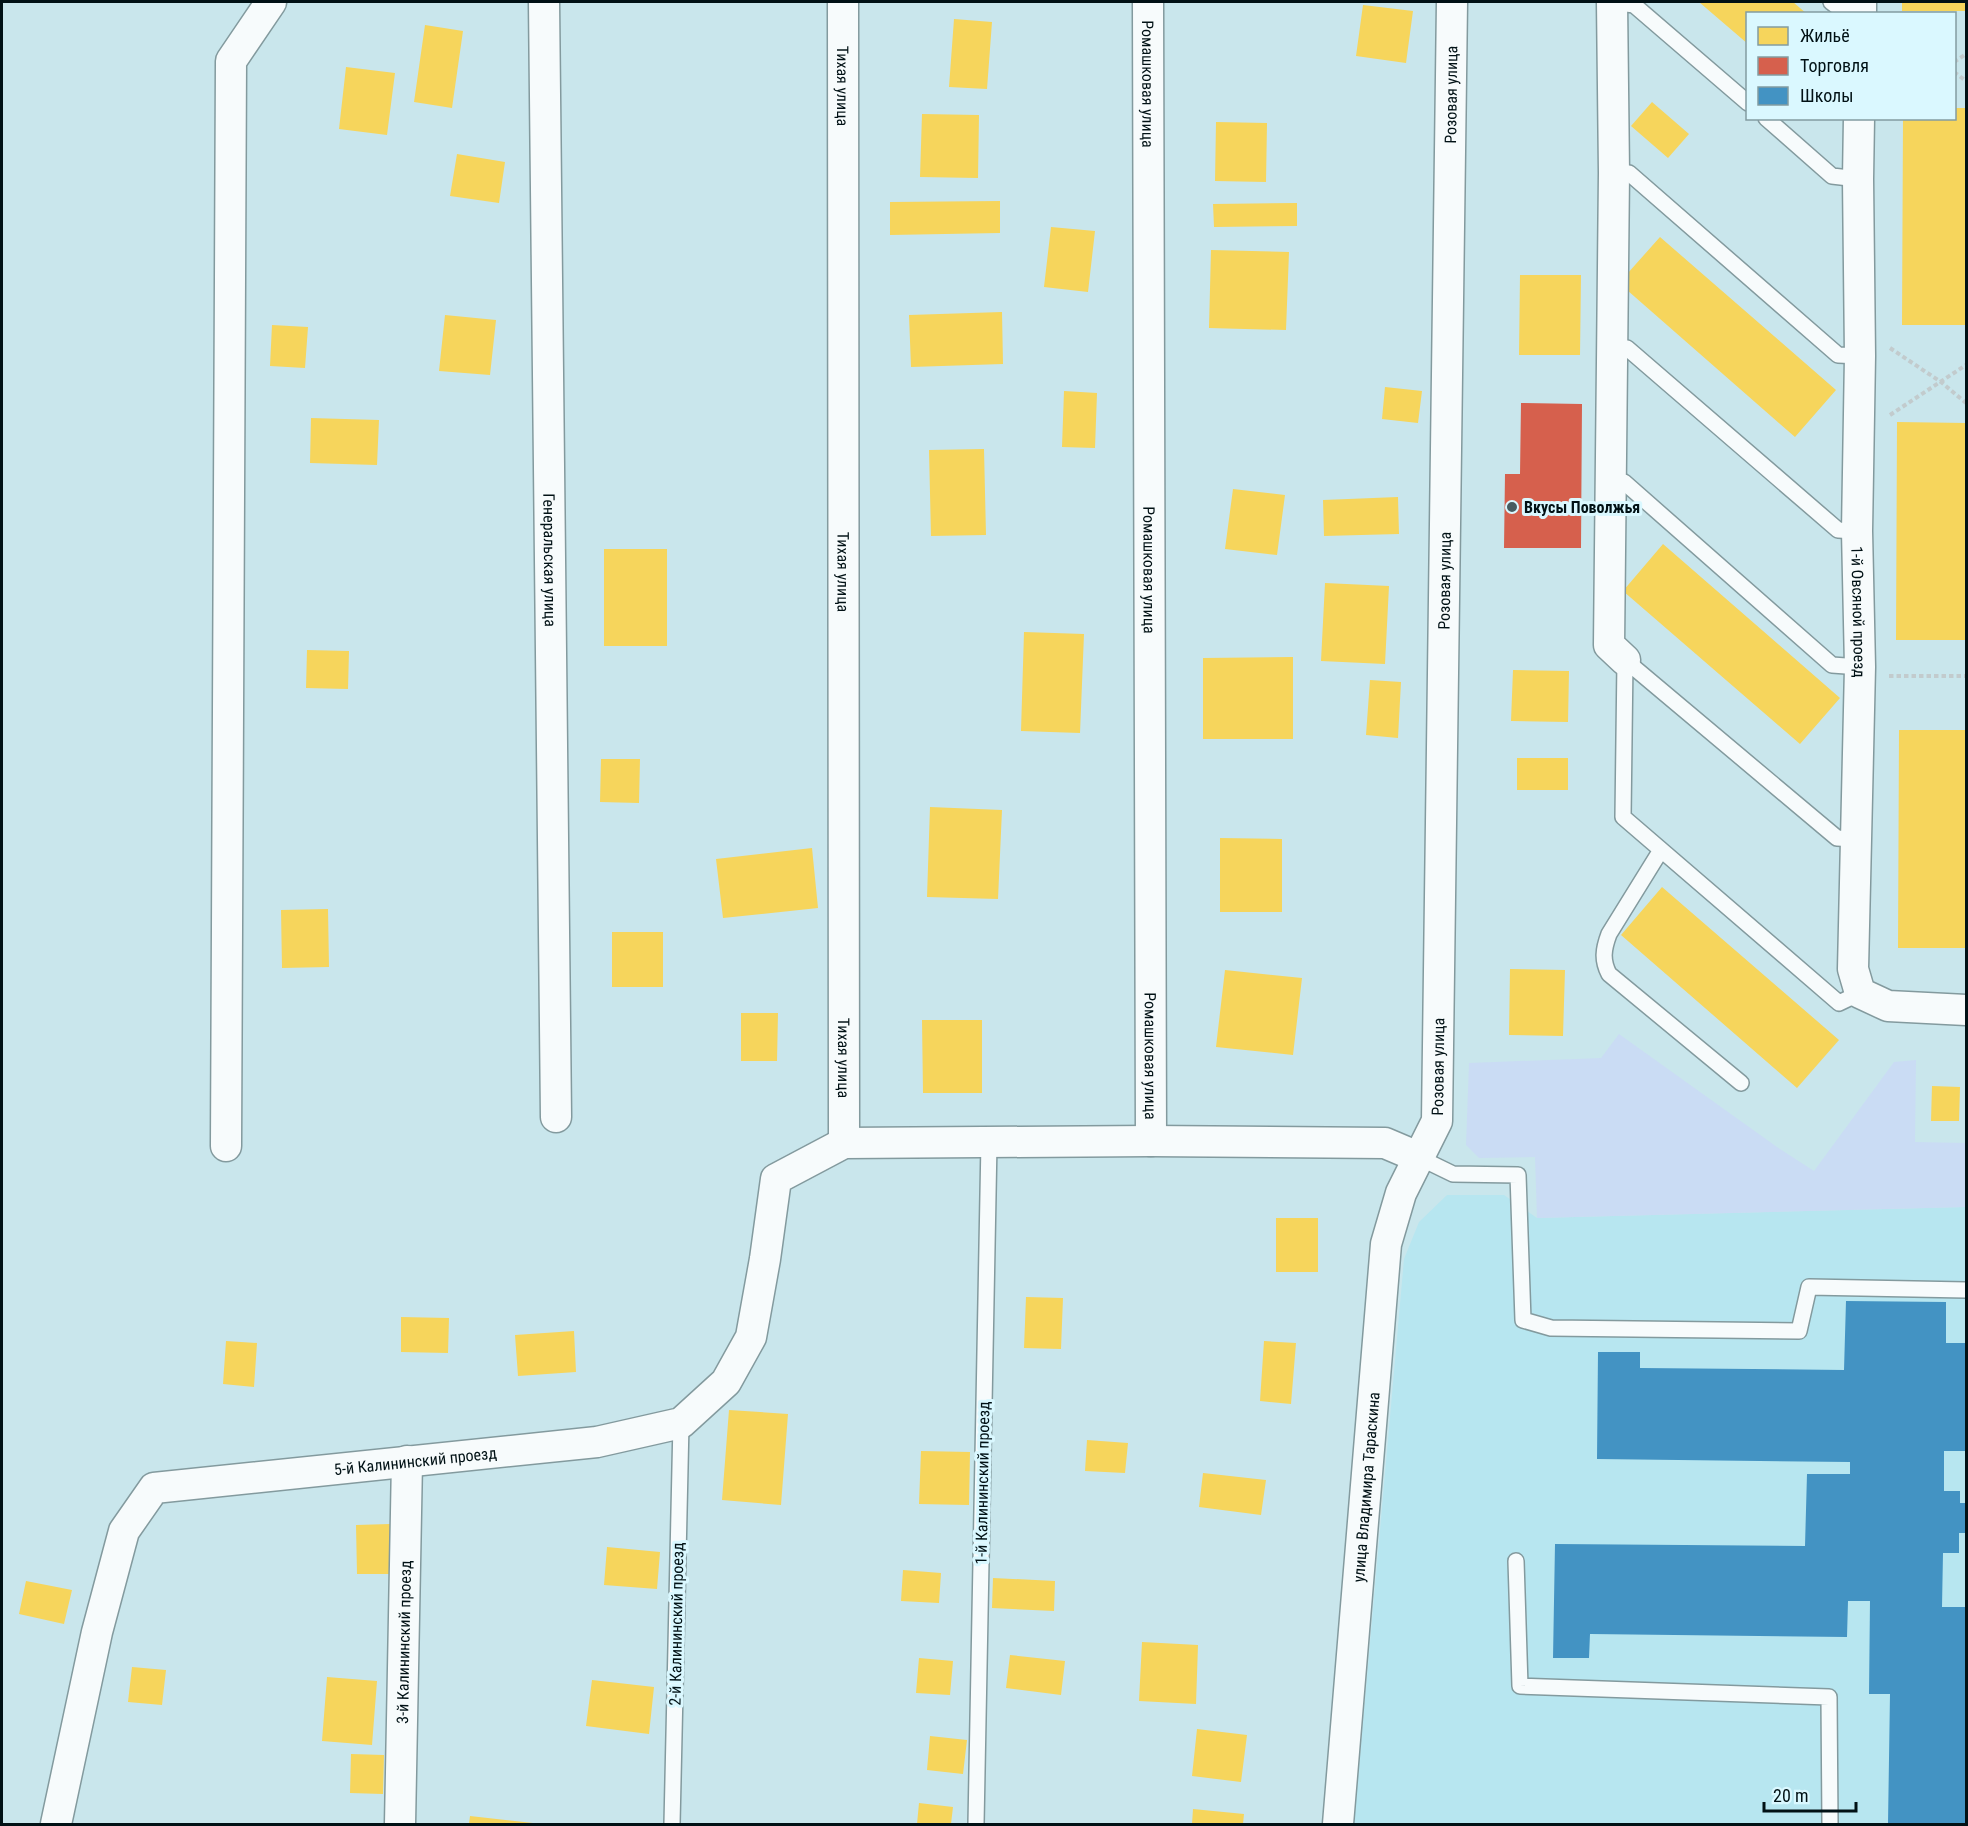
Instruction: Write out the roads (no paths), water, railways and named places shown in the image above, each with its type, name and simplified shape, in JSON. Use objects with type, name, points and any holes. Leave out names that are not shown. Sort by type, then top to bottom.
[{"type":"street","points":[[226,1146],[231,61],[271,2]]},
{"type":"street","name":"Генеральская улица","points":[[544,2],[556,1117]]},
{"type":"street","name":"Тихая улица","points":[[843,2],[844,1143]]},
{"type":"street","name":"Ромашковая улица","points":[[1148,2],[1151,1141]]},
{"type":"street","name":"Розовая улица","points":[[1418,1157],[1437,1121],[1452,2]]},
{"type":"street","points":[[1612,2],[1614,173],[1609,645],[1625,660]]},
{"type":"street","name":"1-й Овсяной проезд","points":[[1859,120],[1857,179],[1860,342],[1857,531],[1860,671],[1853,969],[1860,993]]},
{"type":"street","points":[[1860,993],[1888,1006],[1966,1010]]},
{"type":"street","points":[[844,1143],[1151,1141],[1385,1143],[1418,1157]]},
{"type":"street","name":"5-й Калининский проезд","points":[[56,1824],[97,1632],[124,1532],[154,1488],[597,1442],[681,1423],[726,1382],[751,1337],[776,1179],[844,1143]]},
{"type":"street","name":"улица Владимира Тараскина","points":[[1338,1824],[1386,1244],[1401,1193],[1418,1157]]},
{"type":"street","name":"3-й Калининский проезд","points":[[400,1824],[407,1461]]},
{"type":"lane","points":[[1612,2],[1634,5],[1746,101]]},
{"type":"lane","points":[[1831,2],[1839,8],[1861,9]]},
{"type":"lane","points":[[1768,120],[1832,176],[1857,179]]},
{"type":"lane","points":[[1614,173],[1629,173],[1838,355],[1860,342]]},
{"type":"lane","points":[[1612,347],[1627,348],[1838,530],[1857,531]]},
{"type":"lane","points":[[1610,482],[1624,483],[1832,665],[1860,671]]},
{"type":"lane","points":[[1625,660],[1837,838],[1856,839]]},
{"type":"lane","points":[[1625,660],[1623,817],[1839,1003],[1860,993]]},
{"type":"lane","points":[[1661,850],[1609,934],[1604,947],[1603,963],[1609,974],[1741,1083]]},
{"type":"lane","name":"1-й Калининский проезд","points":[[976,1824],[989,1142]]},
{"type":"lane","points":[[1418,1157],[1453,1174],[1518,1175],[1523,1320],[1551,1328],[1799,1331],[1809,1287],[1966,1290]]},
{"type":"lane","name":"2-й Калининский проезд","points":[[672,1824],[681,1423]]},
{"type":"lane","points":[[1516,1561],[1520,1686],[1829,1697],[1830,1824]]},
{"type":"place","name":"Вкусы Поволжья","points":[[1512,507]]}]
